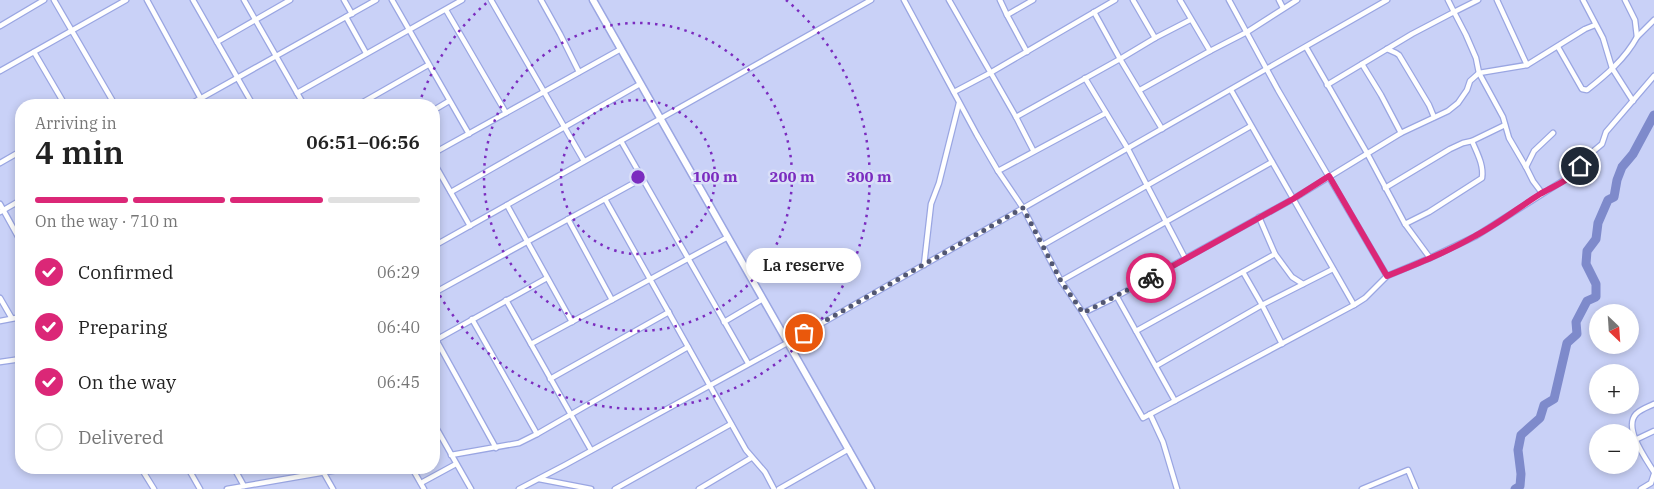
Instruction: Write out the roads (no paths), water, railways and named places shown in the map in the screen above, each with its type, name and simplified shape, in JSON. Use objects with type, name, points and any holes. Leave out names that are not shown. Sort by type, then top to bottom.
[{"type":"street","points":[[0,26],[44,0]]},
{"type":"street","points":[[54,0],[112,99]]},
{"type":"street","points":[[0,71],[126,0]]},
{"type":"street","points":[[147,0],[201,98],[376,0]]},
{"type":"street","points":[[193,0],[249,99]]},
{"type":"street","points":[[244,0],[300,99]]},
{"type":"street","points":[[217,42],[290,0]]},
{"type":"street","points":[[344,0],[352,14]]},
{"type":"street","points":[[392,0],[468,134]]},
{"type":"street","points":[[297,93],[462,0]]},
{"type":"street","points":[[491,0],[584,161]]},
{"type":"street","points":[[541,0],[579,72]]},
{"type":"street","points":[[593,0],[870,489]]},
{"type":"street","points":[[440,243],[871,0]]},
{"type":"street","points":[[904,0],[959,103],[998,171],[1023,208],[1044,245],[1061,281],[1083,313],[1143,418],[1354,305],[1365,298],[1387,276],[1476,236],[1542,193],[1561,183],[1577,171],[1584,159],[1602,144],[1606,132],[1654,76]]},
{"type":"street","points":[[1000,0],[1026,52]]},
{"type":"street","points":[[1007,15],[1033,0]]},
{"type":"street","points":[[954,92],[990,74],[1115,0]]},
{"type":"street","points":[[1133,0],[1155,38]]},
{"type":"street","points":[[1180,0],[1190,20],[1210,51]]},
{"type":"street","points":[[1229,0],[1387,276]]},
{"type":"street","points":[[1279,0],[1283,8]]},
{"type":"street","points":[[1140,90],[1247,32],[1297,0]]},
{"type":"street","points":[[519,489],[788,342],[1387,0]]},
{"type":"street","points":[[1448,0],[1466,34],[1480,73],[1496,101],[1508,138],[1542,193]]},
{"type":"street","points":[[1327,85],[1478,0]]},
{"type":"street","points":[[1497,0],[1527,65]]},
{"type":"street","points":[[1583,0],[1603,38],[1612,68],[1633,101]]},
{"type":"street","points":[[1625,0],[1635,20],[1637,37]]},
{"type":"street","points":[[951,1],[1033,150]]},
{"type":"street","points":[[446,10],[506,113]]},
{"type":"street","points":[[1094,12],[1162,130]]},
{"type":"street","points":[[346,17],[366,53]]},
{"type":"street","points":[[1016,117],[1190,20]]},
{"type":"street","points":[[1558,47],[1584,90],[1587,90],[1625,55],[1637,37],[1654,20]]},
{"type":"street","points":[[1083,313],[1117,297],[1293,199],[1401,133],[1448,111],[1458,103],[1467,90],[1470,81],[1480,73],[1527,65],[1585,29],[1595,25]]},
{"type":"street","points":[[1306,47],[1405,224],[1430,258]]},
{"type":"street","points":[[440,150],[621,49]]},
{"type":"street","points":[[1388,49],[1399,56],[1429,105],[1434,118]]},
{"type":"street","points":[[34,52],[61,99]]},
{"type":"street","points":[[1362,64],[1401,133]]},
{"type":"street","points":[[368,99],[428,65]]},
{"type":"street","points":[[1085,78],[1128,149],[1185,258]]},
{"type":"street","points":[[451,192],[640,84]]},
{"type":"street","points":[[1231,90],[1354,305]]},
{"type":"street","points":[[440,106],[449,101]]},
{"type":"street","points":[[924,265],[931,204],[939,183],[959,103]]},
{"type":"street","points":[[998,171],[1033,150],[1106,113]]},
{"type":"street","points":[[1385,188],[1450,149],[1505,125]]},
{"type":"street","points":[[1044,245],[1251,126]]},
{"type":"street","points":[[1526,167],[1534,151],[1552,133]]},
{"type":"street","points":[[621,141],[748,363]]},
{"type":"street","points":[[1405,224],[1429,212],[1482,178],[1481,161],[1472,141]]},
{"type":"street","points":[[0,163],[15,154]]},
{"type":"street","points":[[1061,281],[1272,162]]},
{"type":"street","points":[[440,173],[470,226]]},
{"type":"street","points":[[440,290],[643,178]]},
{"type":"street","points":[[605,199],[731,424],[751,458],[765,472],[774,489]]},
{"type":"street","points":[[2,211],[15,203]]},
{"type":"street","points":[[0,204],[2,211],[15,232]]},
{"type":"street","points":[[507,205],[572,322]]},
{"type":"street","points":[[1259,218],[1275,254],[1292,277],[1303,284]]},
{"type":"street","points":[[568,219],[612,300]]},
{"type":"street","points":[[531,344],[728,237]]},
{"type":"street","points":[[1136,331],[1275,254]]},
{"type":"street","points":[[1156,366],[1262,305],[1334,269]]},
{"type":"street","points":[[1242,272],[1282,344]]},
{"type":"street","points":[[440,336],[547,278]]},
{"type":"street","points":[[1117,297],[1175,401]]},
{"type":"street","points":[[0,298],[11,317]]},
{"type":"street","points":[[724,322],[764,299]]},
{"type":"street","points":[[506,300],[591,450]]},
{"type":"street","points":[[550,379],[669,312]]},
{"type":"street","points":[[0,320],[15,317]]},
{"type":"street","points":[[472,320],[537,434]]},
{"type":"street","points":[[452,455],[519,443],[688,347]]},
{"type":"street","points":[[440,350],[496,448]]},
{"type":"street","points":[[0,362],[15,360]]},
{"type":"street","points":[[1633,424],[1634,418],[1643,409],[1654,404]]},
{"type":"street","points":[[1150,414],[1163,442],[1177,489]]},
{"type":"street","points":[[615,489],[731,424]]},
{"type":"street","points":[[1639,438],[1654,431]]},
{"type":"street","points":[[440,438],[452,455],[470,489]]},
{"type":"street","points":[[1639,447],[1654,473],[1651,483],[1641,489]]},
{"type":"street","points":[[779,489],[849,449]]},
{"type":"street","points":[[699,489],[751,458]]},
{"type":"street","points":[[440,472],[456,464]]},
{"type":"street","points":[[1362,489],[1408,470],[1416,489]]},
{"type":"street","points":[[145,474],[154,489]]},
{"type":"street","points":[[191,474],[200,489]]},
{"type":"street","points":[[237,474],[244,486]]},
{"type":"street","points":[[227,489],[302,474]]},
{"type":"street","points":[[324,474],[333,489]]},
{"type":"street","points":[[415,474],[424,489]]},
{"type":"street","points":[[420,483],[437,474]]},
{"type":"street","points":[[539,479],[591,489]]},
{"type":"street","points":[[1651,483],[1654,489]]},
{"type":"waterway","points":[[1515,489],[1520,486],[1521,474],[1518,450],[1521,435],[1540,418],[1544,405],[1554,399],[1567,343],[1577,334],[1576,322],[1587,301],[1596,297],[1596,284],[1586,264],[1587,251],[1596,239],[1598,223],[1608,200],[1614,197],[1622,167],[1633,154],[1654,115]]},
{"type":"place","name":"La reserve","points":[[804,333]]}]
